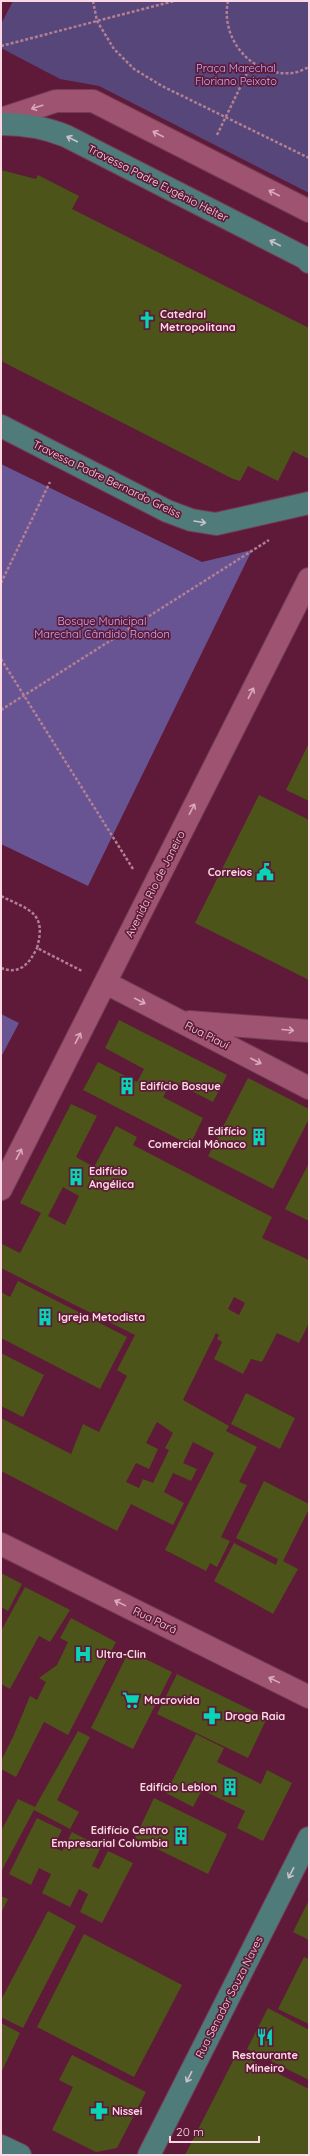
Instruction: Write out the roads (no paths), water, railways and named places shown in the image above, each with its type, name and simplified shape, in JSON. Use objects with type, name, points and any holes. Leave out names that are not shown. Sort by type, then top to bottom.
[{"type":"main road","name":"Travessa Padre Eugênio Helter","points":[[1,124],[29,124],[66,136],[305,258],[309,262]]},
{"type":"main road","name":"Travessa Padre Bernardo Greiss","points":[[1,426],[167,511],[191,520],[216,524],[309,503]]},
{"type":"main road","name":"Rua Senador Souza Naves","points":[[149,2155],[309,1838]]},
{"type":"main road","points":[[1,2146],[20,2155]]},
{"type":"street","points":[[1,119],[56,101],[93,101],[309,211]]},
{"type":"street","name":"Avenida Rio de Janeiro","points":[[1,1188],[309,579]]},
{"type":"street","name":"Rua Piauí","points":[[106,983],[309,1088]]},
{"type":"street","points":[[180,1021],[309,1031]]},
{"type":"street","name":"Rua Pará","points":[[1,1544],[309,1697]]},
{"type":"place","name":"Catedral Metropolitana","points":[[147,320]]},
{"type":"place","name":"Correios","points":[[265,872]]},
{"type":"place","name":"Edifício Bosque","points":[[127,1086]]},
{"type":"place","name":"Edifício Comercial Mônaco","points":[[259,1137]]},
{"type":"place","name":"Edifício Angélica","points":[[76,1177]]},
{"type":"place","name":"Igreja Metodista","points":[[45,1317]]},
{"type":"place","name":"Ultra-Clin","points":[[83,1654]]},
{"type":"place","name":"Macrovida","points":[[131,1700]]},
{"type":"place","name":"Droga Raia","points":[[212,1716]]},
{"type":"place","name":"Edifício Leblon","points":[[230,1787]]},
{"type":"place","name":"Edifício Centro Empresarial Columbia","points":[[181,1836]]},
{"type":"place","name":"Restaurante Mineiro","points":[[265,2037]]},
{"type":"place","name":"Nissei","points":[[99,2111]]},
{"type":"park label","name":"Praça Marechal Floriano Peixoto","points":[[236,74]]},
{"type":"park label","name":"Bosque Municipal Marechal Cândido Rondon","points":[[102,627]]}]
